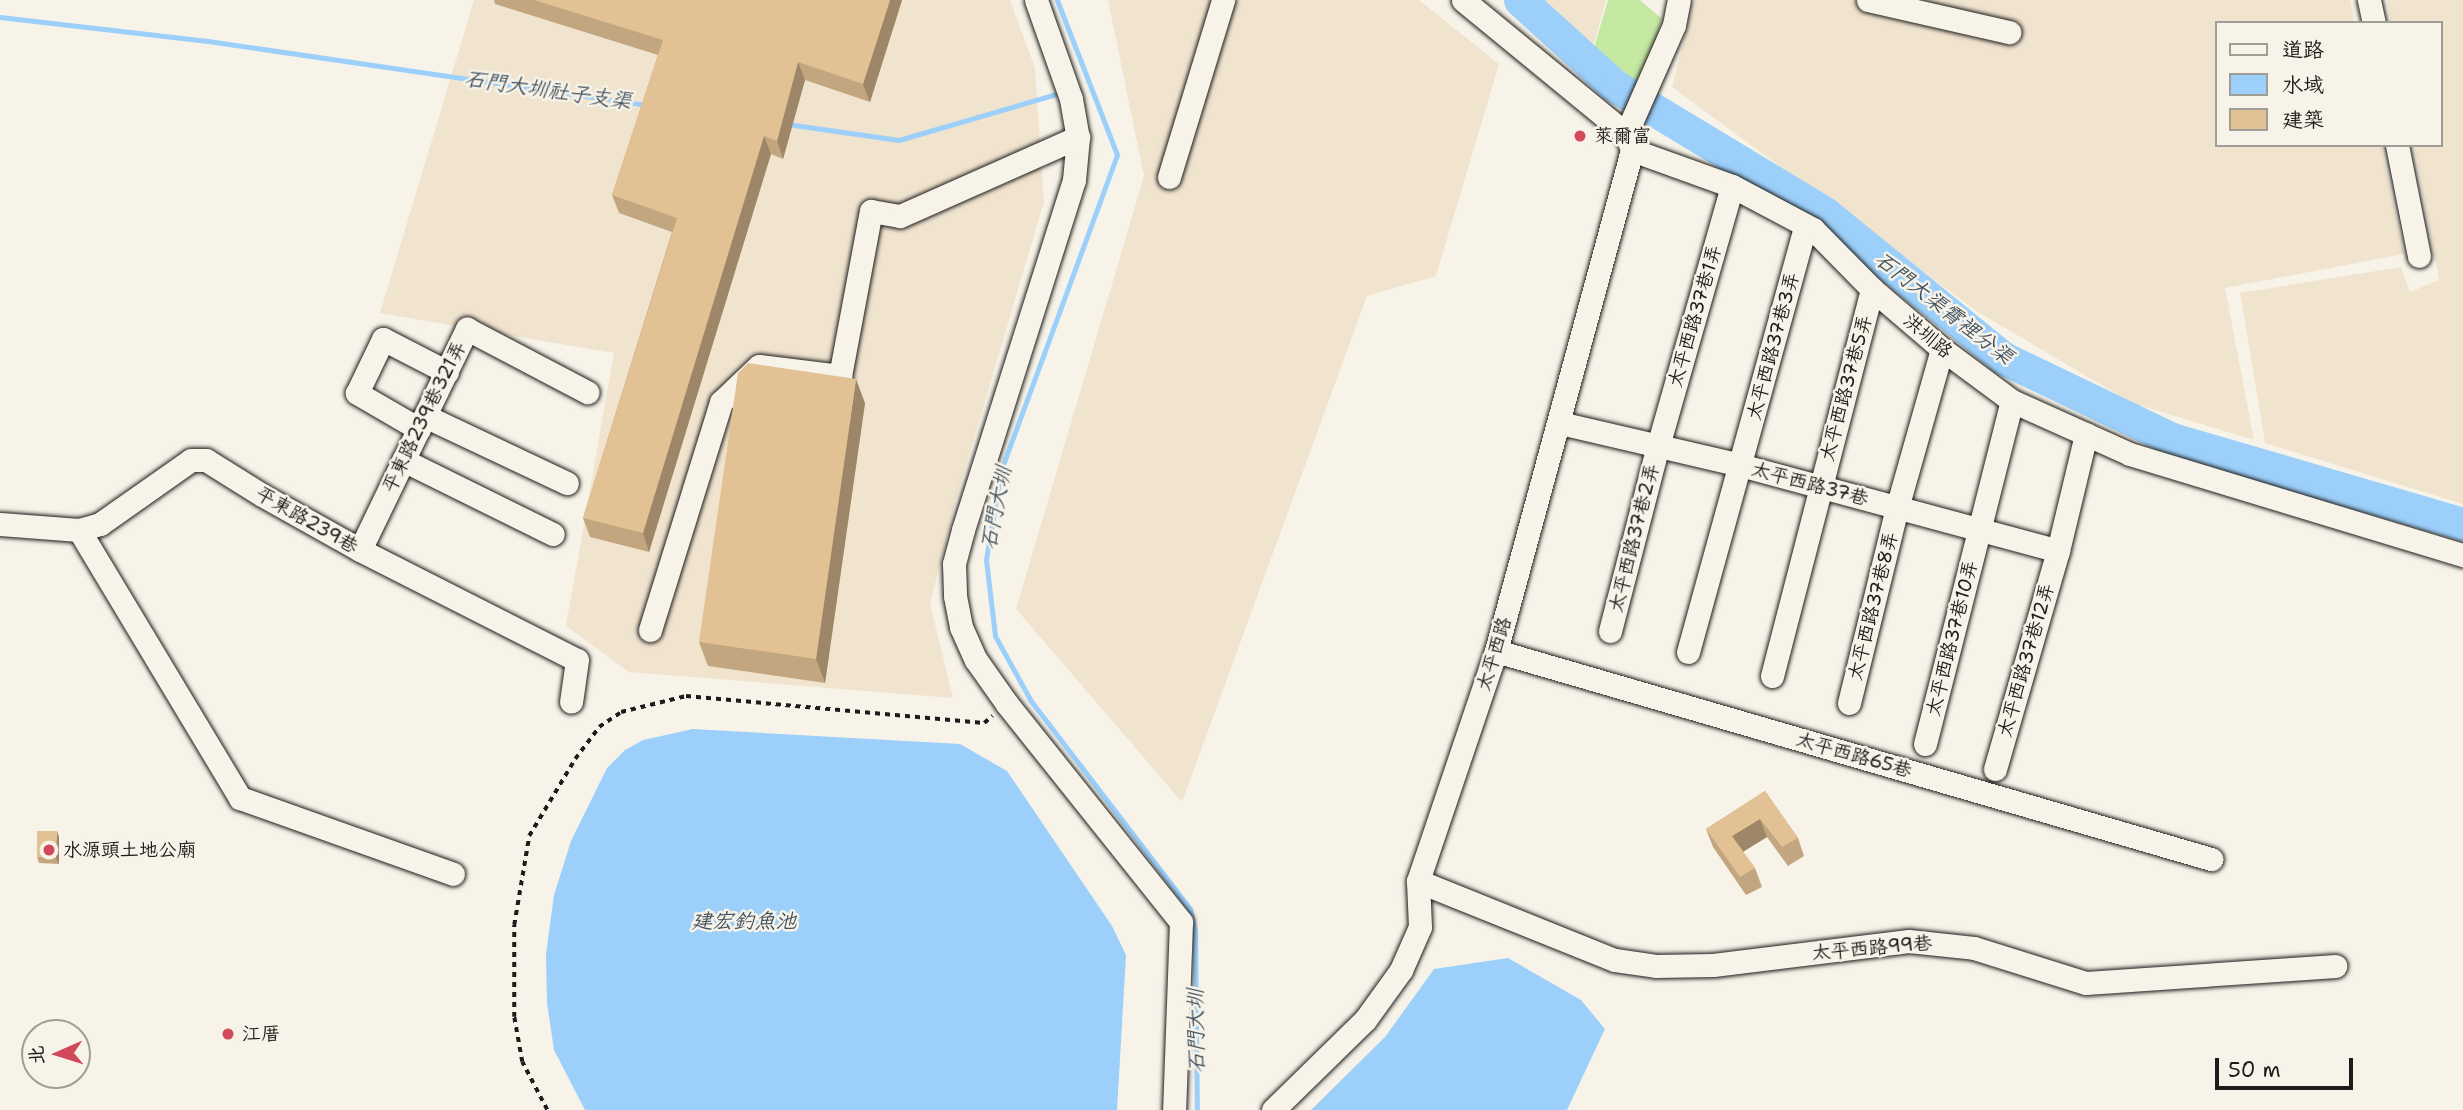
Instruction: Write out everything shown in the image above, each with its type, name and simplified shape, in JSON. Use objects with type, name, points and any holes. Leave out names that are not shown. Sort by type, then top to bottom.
[{"type":"street","points":[[1036,0],[1071,99],[1078,137],[1074,180],[954,564],[955,596],[961,627],[976,660],[1007,704],[1181,922],[1174,1110]]},
{"type":"street","points":[[1169,177],[1223,0]]},
{"type":"street","name":"洪圳路","points":[[1463,0],[1631,132],[1813,229],[1872,289],[1941,349],[2012,401],[2130,454],[2463,555]]},
{"type":"street","name":"太平西路","points":[[1273,1110],[1365,1020],[1401,970],[1420,927],[1418,881],[1496,651],[1560,423],[1631,132],[1674,25],[1679,0]]},
{"type":"street","points":[[1868,0],[2009,32]]},
{"type":"street","points":[[2370,0],[2374,21]]},
{"type":"street","points":[[650,631],[721,402],[759,366],[840,376],[871,211],[900,216],[1078,137]]},
{"type":"street","points":[[2397,147],[2419,256]]},
{"type":"street","name":"太平西路37巷1弄","points":[[1658,446],[1732,186]]},
{"type":"street","name":"太平西路37巷3弄","points":[[1688,652],[1805,226]]},
{"type":"street","name":"太平西路37巷5弄","points":[[1772,676],[1872,289]]},
{"type":"street","name":"平東路239巷321弄","points":[[360,550],[467,329],[587,392]]},
{"type":"street","points":[[447,372],[383,339],[357,393],[422,423],[567,482]]},
{"type":"street","name":"太平西路37巷8弄","points":[[1849,704],[1897,508],[1941,349]]},
{"type":"street","name":"太平西路37巷10弄","points":[[1925,744],[2012,401]]},
{"type":"street","name":"太平西路37巷","points":[[1560,423],[1740,465],[1979,532],[2058,551]]},
{"type":"street","name":"太平西路37巷12弄","points":[[1995,769],[2058,551],[2086,434]]},
{"type":"street","name":"太平西路37巷2弄","points":[[1611,631],[1658,446]]},
{"type":"street","name":"平東路239巷","points":[[0,524],[79,530],[100,524],[191,460],[206,460],[360,550],[577,660],[571,702]]},
{"type":"street","points":[[403,460],[553,534]]},
{"type":"street","points":[[79,530],[240,798],[453,874]]},
{"type":"street","name":"太平西路65巷","points":[[1496,651],[2211,859]]},
{"type":"street","name":"太平西路99巷","points":[[1418,881],[1615,960],[1656,966],[1713,965],[1909,941],[1974,948],[2086,983],[2335,965]]},
{"type":"path","points":[[547,1110],[522,1062],[514,1017],[514,925],[529,836],[575,759],[599,727],[621,712],[685,696],[984,723],[1007,704]]},
{"type":"shaded area","points":[[474,0],[1010,0],[1035,68],[1044,202],[956,499],[930,604],[953,698],[629,672],[566,626],[614,353],[380,313]]},
{"type":"shaded area","points":[[1108,0],[1419,0],[1499,64],[1436,276],[1367,296],[1182,802],[1016,609],[1144,176]]},
{"type":"shaded area","points":[[1529,0],[1606,0],[1590,57]]},
{"type":"shaded area","points":[[1694,0],[2350,0],[2355,21],[2214,21],[2214,147],[2381,147],[2404,254],[2225,288],[2254,440],[2132,403],[1978,312],[1672,87]]},
{"type":"shaded area","points":[[2387,0],[2463,0],[2463,504],[2265,443],[2240,293],[2401,267],[2410,292],[2439,280],[2414,147],[2442,147],[2442,21],[2391,21]]},
{"type":"green space","points":[[1608,0],[1640,0],[1662,19],[1639,96],[1617,82],[1591,58]]},
{"type":"water","name":"建宏釣魚池","points":[[693,729],[960,744],[1007,771],[1112,926],[1126,955],[1117,1110],[585,1110],[554,1050],[547,1003],[546,954],[554,895],[571,841],[607,768],[625,750],[643,740]]},
{"type":"water","points":[[1508,958],[1581,1000],[1605,1029],[1567,1110],[1311,1110],[1385,1037],[1434,969]]},
{"type":"building","points":[[534,0],[890,0],[863,84],[798,62],[777,141],[764,136],[643,533],[583,518],[677,218],[612,195],[663,40]]},
{"type":"building","points":[[748,363],[856,379],[816,659],[699,642],[738,373]]},
{"type":"building","points":[[1765,791],[1798,838],[1782,847],[1760,819],[1732,836],[1755,868],[1740,877],[1706,829]]},
{"type":"building","name":"水源頭土地公廟","points":[[37,831],[57,831],[56,858],[37,857]]},
{"type":"waterway","name":"石門大圳","points":[[1057,0],[1117,155],[1001,470],[986,560],[995,636],[1031,701],[1190,909],[1195,930],[1197,1110]]},
{"type":"waterway","name":"石門大渠霄裡分渠","points":[[1520,0],[1615,86],[1826,214],[2003,358],[2172,439],[2463,524]]},
{"type":"waterway","name":"石門大圳社子支渠","points":[[0,17],[208,41],[649,105]]},
{"type":"waterway","name":"石門大圳社子支渠","points":[[787,124],[899,140],[1063,92]]},
{"type":"place","name":"萊爾富","points":[[1580,136]]},
{"type":"place","name":"水源頭土地公廟","points":[[49,850]]},
{"type":"place","name":"江厝","points":[[228,1034]]}]
